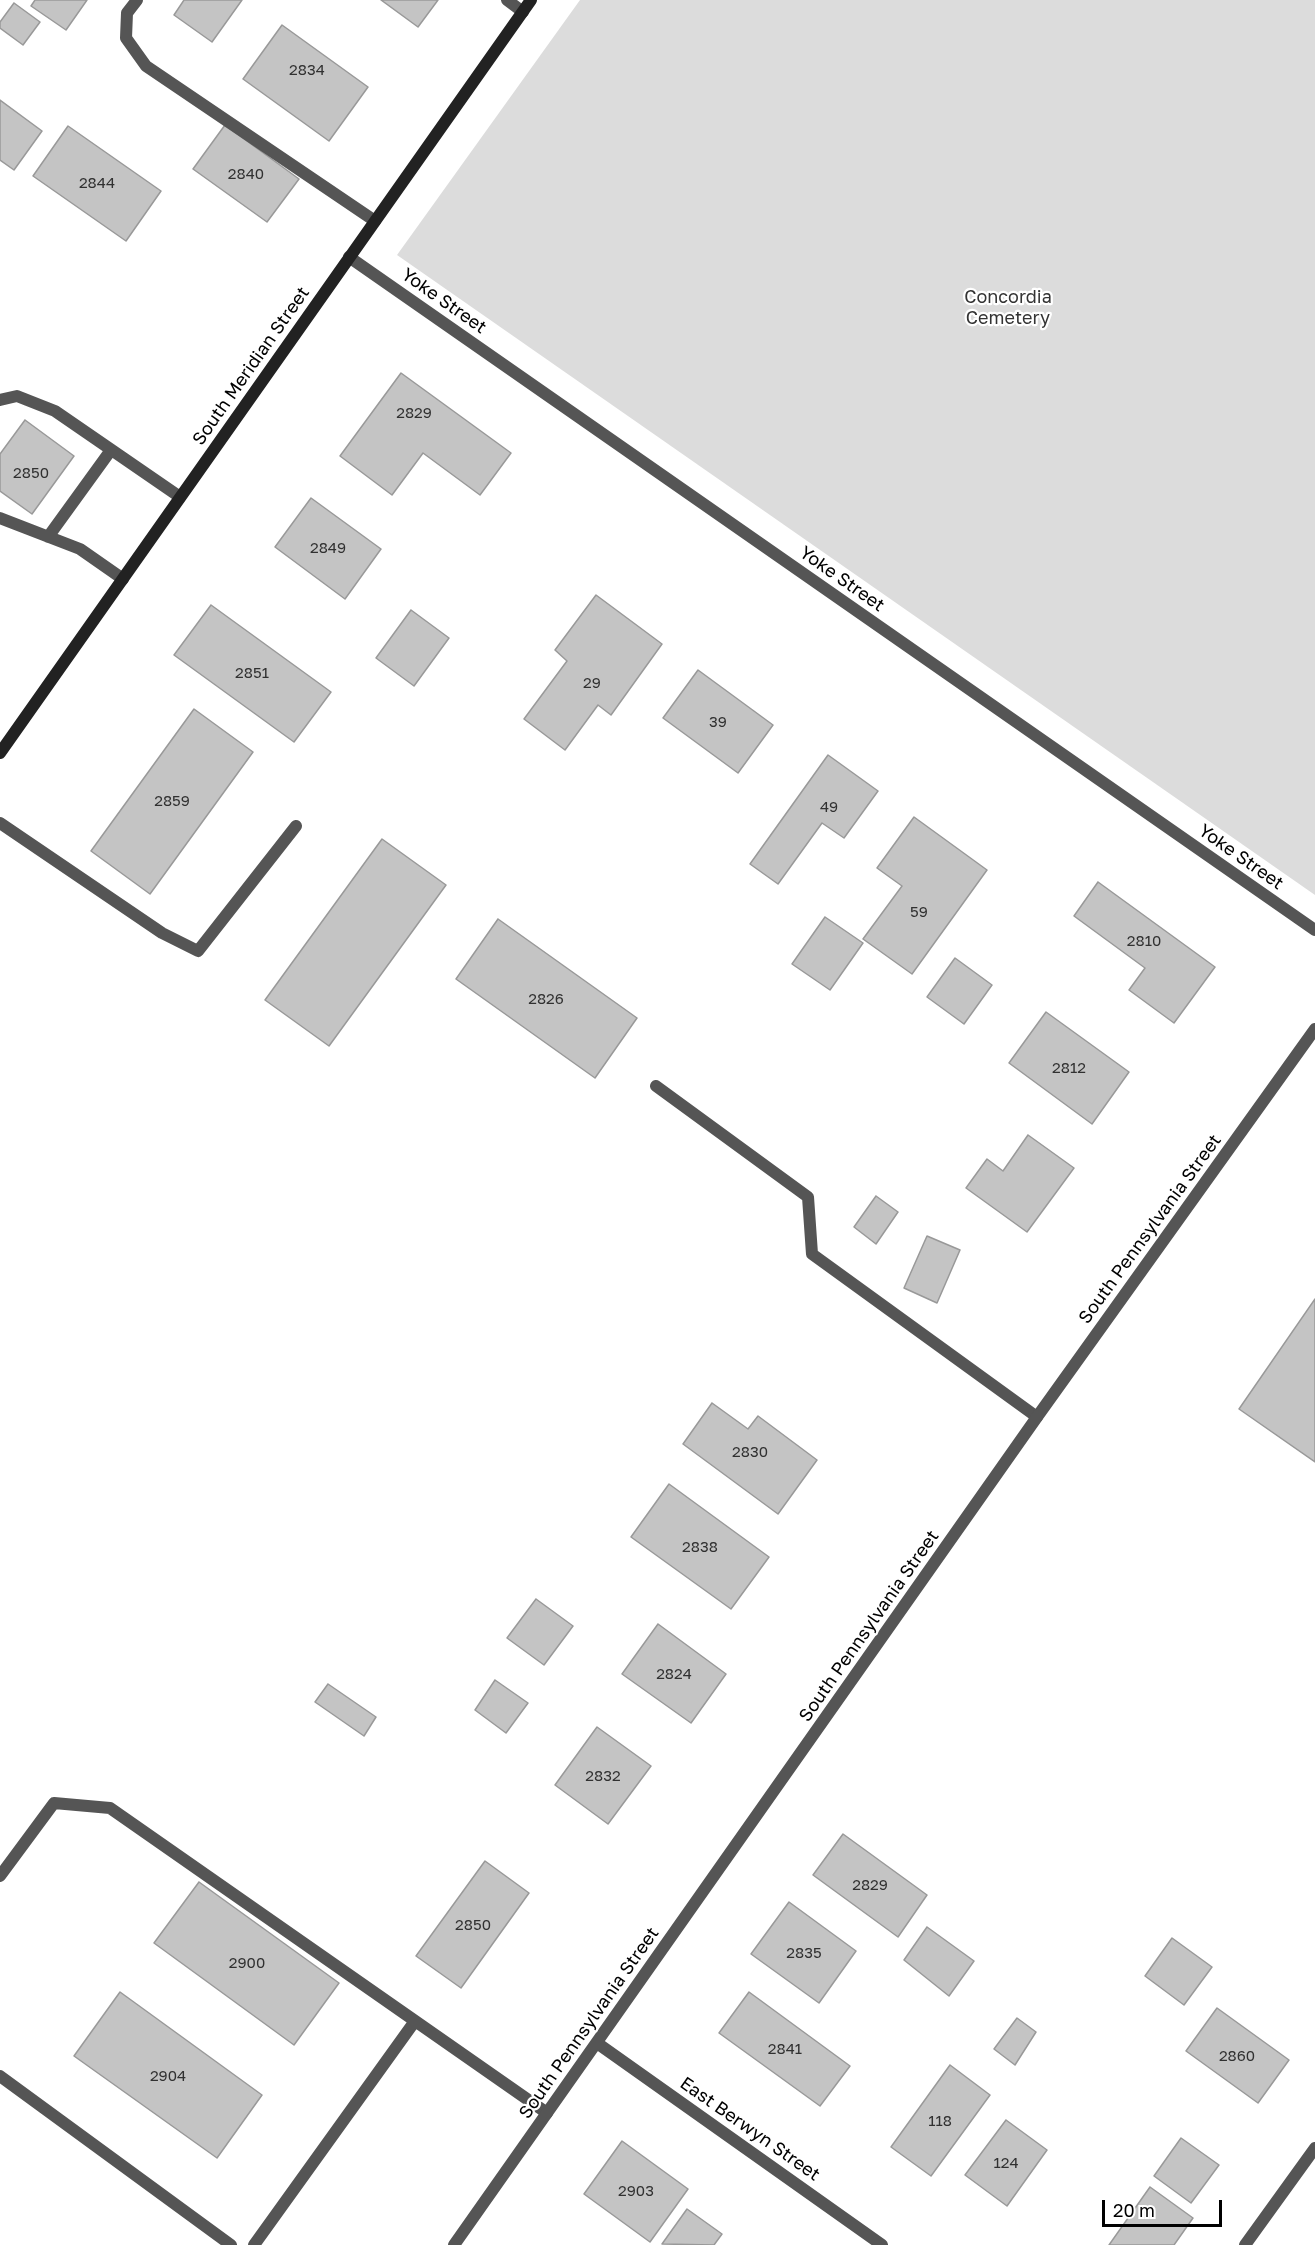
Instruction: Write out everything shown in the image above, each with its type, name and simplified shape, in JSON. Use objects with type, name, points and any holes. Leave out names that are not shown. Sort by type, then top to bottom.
[{"type":"main road","name":"South Meridian Street","points":[[0,753],[531,0]]},
{"type":"street","points":[[136,0],[127,13],[126,38],[146,66],[375,221]]},
{"type":"street","points":[[507,0],[523,12]]},
{"type":"street","name":"Yoke Street","points":[[349,257],[1315,930]]},
{"type":"street","points":[[0,399],[17,396],[56,411],[180,498]]},
{"type":"street","points":[[48,537],[111,450]]},
{"type":"street","points":[[0,518],[80,549],[123,579]]},
{"type":"street","points":[[0,823],[162,933],[198,951],[296,826]]},
{"type":"street","name":"South Pennsylvania Street","points":[[454,2245],[1037,1417],[1315,1029]]},
{"type":"street","points":[[656,1086],[808,1197],[812,1254],[1037,1417]]},
{"type":"street","points":[[0,1876],[54,1803],[110,1808],[547,2113]]},
{"type":"street","points":[[254,2245],[415,2021]]},
{"type":"street","name":"East Berwyn Street","points":[[597,2043],[882,2245]]},
{"type":"street","points":[[0,2076],[231,2245]]},
{"type":"street","points":[[1245,2245],[1315,2148]]},
{"type":"green space","name":"Concordia Cemetery","points":[[580,0],[1315,0],[1315,895],[397,255]]},
{"type":"building","points":[[35,0],[87,0],[66,30],[31,6]]},
{"type":"building","points":[[184,0],[242,0],[212,42],[174,15]]},
{"type":"building","points":[[381,0],[438,0],[418,27]]},
{"type":"building","points":[[14,3],[40,22],[23,45],[0,28],[0,22]]},
{"type":"building","points":[[282,25],[368,87],[329,141],[243,79]]},
{"type":"building","points":[[0,100],[42,131],[14,170],[0,160]]},
{"type":"building","points":[[225,125],[299,179],[267,222],[193,169]]},
{"type":"building","points":[[68,126],[161,191],[126,241],[33,176]]},
{"type":"building","points":[[401,373],[511,453],[480,495],[423,453],[392,495],[340,456]]},
{"type":"building","points":[[25,420],[74,456],[32,514],[0,491],[0,454]]},
{"type":"building","points":[[311,498],[381,549],[345,599],[275,547]]},
{"type":"building","points":[[596,595],[662,644],[611,715],[598,705],[565,750],[524,719],[567,661],[555,650]]},
{"type":"building","points":[[211,605],[331,692],[294,742],[174,655]]},
{"type":"building","points":[[411,610],[449,638],[414,686],[376,658]]},
{"type":"building","points":[[698,670],[773,725],[738,773],[663,718]]},
{"type":"building","points":[[194,709],[253,752],[150,894],[91,851]]},
{"type":"building","points":[[828,755],[878,791],[844,838],[822,823],[778,884],[750,864]]},
{"type":"building","points":[[914,817],[987,870],[912,974],[863,939],[902,886],[877,868]]},
{"type":"building","points":[[382,839],[446,885],[329,1046],[265,1000]]},
{"type":"building","points":[[1098,882],[1215,967],[1174,1023],[1129,990],[1145,968],[1074,916]]},
{"type":"building","points":[[825,917],[863,943],[830,990],[792,964]]},
{"type":"building","points":[[498,919],[637,1018],[595,1078],[456,979]]},
{"type":"building","points":[[955,958],[992,985],[964,1024],[927,997]]},
{"type":"building","points":[[1046,1012],[1129,1072],[1092,1124],[1009,1063]]},
{"type":"building","points":[[1028,1135],[1074,1168],[1027,1232],[966,1188],[987,1159],[1003,1171]]},
{"type":"building","points":[[876,1196],[898,1212],[876,1244],[854,1227]]},
{"type":"building","points":[[927,1236],[960,1250],[937,1303],[904,1288]]},
{"type":"building","points":[[1315,1299],[1315,1462],[1239,1409]]},
{"type":"building","points":[[712,1403],[748,1429],[758,1416],[817,1460],[778,1514],[683,1444]]},
{"type":"building","points":[[669,1484],[769,1557],[731,1609],[631,1537]]},
{"type":"building","points":[[536,1599],[573,1626],[544,1665],[507,1638]]},
{"type":"building","points":[[658,1624],[726,1674],[691,1723],[622,1674]]},
{"type":"building","points":[[495,1680],[528,1703],[506,1733],[475,1710]]},
{"type":"building","points":[[328,1684],[376,1717],[364,1736],[315,1702]]},
{"type":"building","points":[[597,1727],[651,1766],[608,1824],[555,1785]]},
{"type":"building","points":[[843,1834],[927,1895],[898,1937],[813,1875]]},
{"type":"building","points":[[485,1861],[529,1893],[461,1988],[416,1956]]},
{"type":"building","points":[[199,1882],[339,1983],[294,2045],[154,1943]]},
{"type":"building","points":[[789,1902],[856,1951],[819,2003],[751,1954]]},
{"type":"building","points":[[927,1927],[974,1961],[949,1996],[904,1960]]},
{"type":"building","points":[[1172,1938],[1212,1967],[1184,2005],[1145,1976]]},
{"type":"building","points":[[120,1992],[262,2095],[217,2158],[74,2056]]},
{"type":"building","points":[[749,1992],[850,2066],[820,2106],[719,2033]]},
{"type":"building","points":[[1217,2008],[1289,2060],[1258,2103],[1186,2051]]},
{"type":"building","points":[[1017,2018],[1036,2032],[1015,2065],[994,2049]]},
{"type":"building","points":[[950,2065],[990,2095],[931,2176],[891,2147]]},
{"type":"building","points":[[1006,2120],[1047,2150],[1007,2206],[965,2175]]},
{"type":"building","points":[[1181,2138],[1219,2165],[1191,2203],[1154,2176]]},
{"type":"building","points":[[622,2141],[688,2189],[650,2242],[584,2194]]},
{"type":"building","points":[[1150,2187],[1193,2218],[1174,2245],[1109,2245]]},
{"type":"building","points":[[687,2209],[722,2234],[714,2245],[662,2244]]}]
